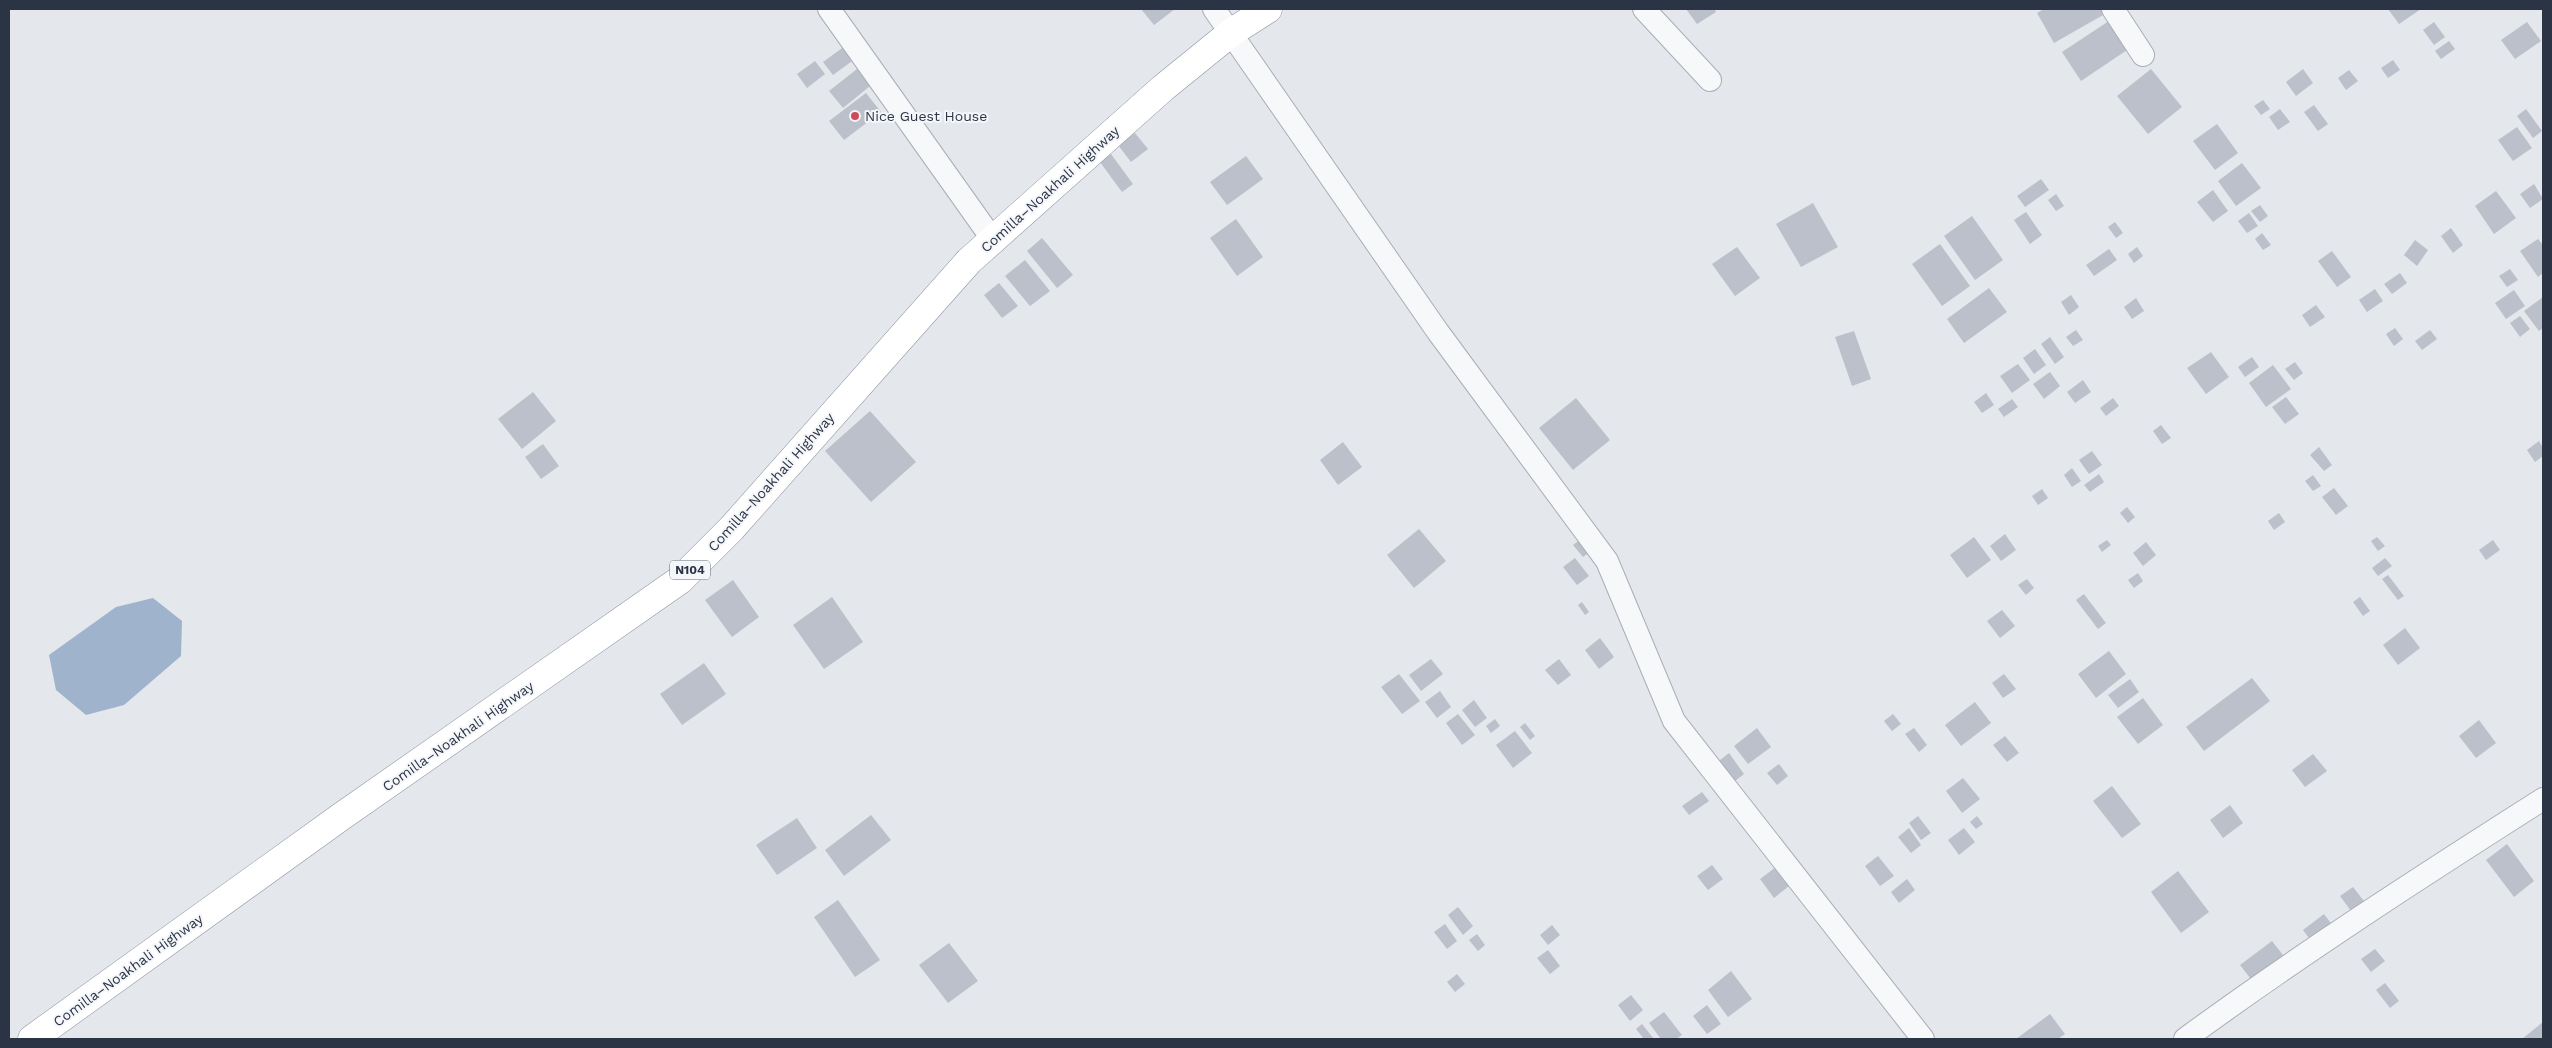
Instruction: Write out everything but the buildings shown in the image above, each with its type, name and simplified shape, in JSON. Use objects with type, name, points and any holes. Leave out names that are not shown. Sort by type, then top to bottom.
[{"type":"highway","name":"Comilla–Noakhali Highway","points":[[32,1039],[342,816],[680,580],[732,528],[969,261],[1163,88],[1232,32],[1268,9]]},
{"type":"street","points":[[829,9],[992,240]]},
{"type":"street","points":[[1214,9],[1232,32],[1438,332],[1607,561],[1674,720],[1923,1039]]},
{"type":"street","points":[[1644,9],[1710,80]]},
{"type":"street","points":[[2113,9],[2143,55]]},
{"type":"street","points":[[2185,1039],[2354,920],[2543,799]]},
{"type":"water","points":[[153,598],[182,621],[181,656],[124,705],[86,715],[56,690],[49,655],[116,607]]},
{"type":"place","name":"Nice Guest House","points":[[855,116]]}]
